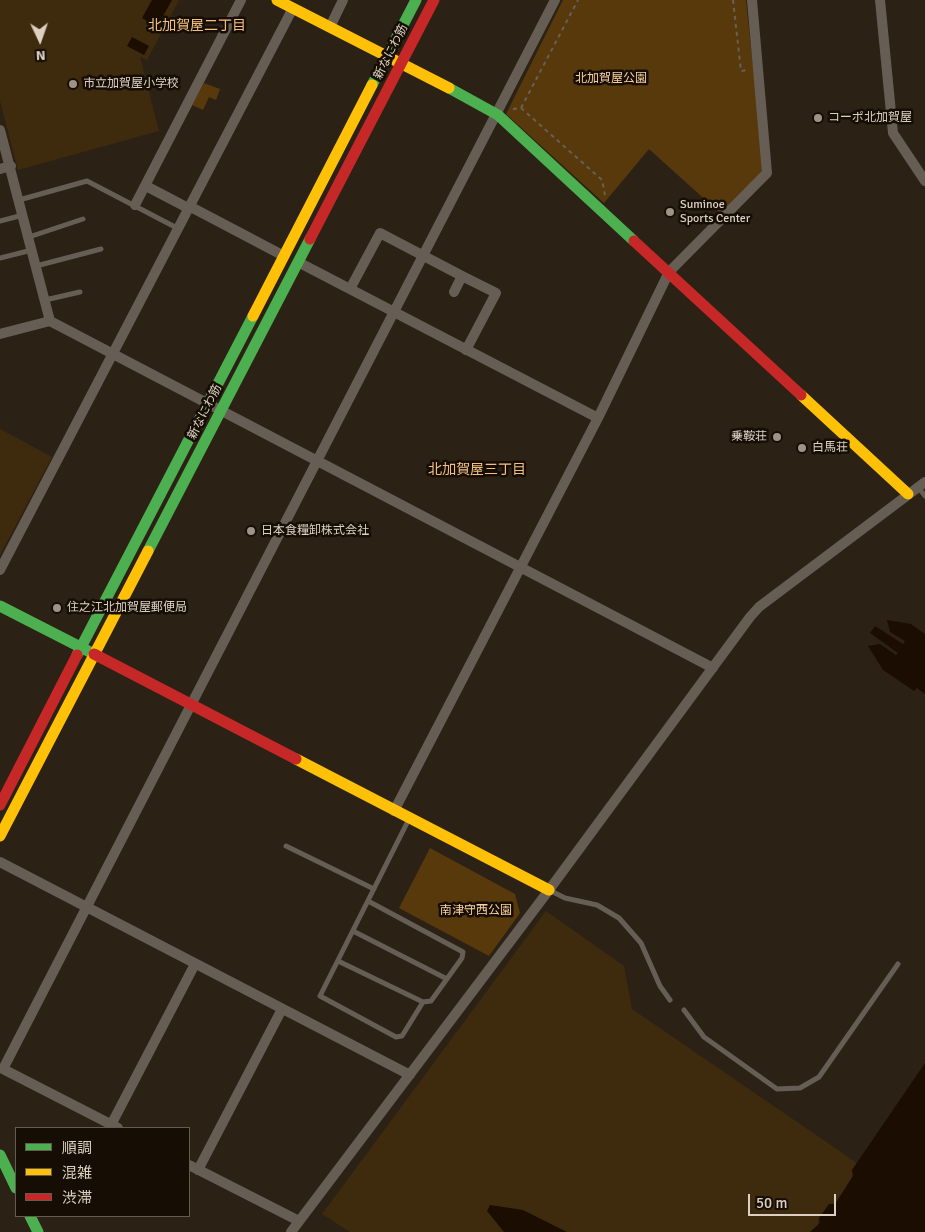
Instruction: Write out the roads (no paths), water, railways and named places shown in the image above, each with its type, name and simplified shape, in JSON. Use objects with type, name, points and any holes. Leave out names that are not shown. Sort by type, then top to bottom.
[{"type":"main road","points":[[277,0],[294,4],[330,27],[499,113],[669,272],[917,487]]},
{"type":"main road","name":"新なにわ筋","points":[[0,805],[416,0]]},
{"type":"main road","name":"新なにわ筋","points":[[0,836],[434,0]]},
{"type":"main road","points":[[0,606],[549,890]]},
{"type":"main road","points":[[0,1155],[15,1186]]},
{"type":"main road","points":[[30,1217],[38,1232]]},
{"type":"street","points":[[135,205],[241,0]]},
{"type":"street","points":[[330,27],[343,0]]},
{"type":"street","points":[[195,964],[115,1127],[3,1069],[499,113],[555,0]]},
{"type":"street","points":[[394,811],[598,418],[669,272],[767,173],[752,0]]},
{"type":"street","points":[[880,0],[893,133],[925,180]]},
{"type":"street","points":[[0,570],[294,4]]},
{"type":"street","points":[[0,130],[11,166],[50,321]]},
{"type":"street","points":[[0,169],[11,166]]},
{"type":"street","points":[[146,186],[284,256]]},
{"type":"street","points":[[350,289],[380,233],[496,293],[466,350]]},
{"type":"street","points":[[298,262],[598,418]]},
{"type":"street","points":[[454,292],[462,276]]},
{"type":"street","points":[[0,334],[50,321],[713,668]]},
{"type":"street","points":[[291,1232],[760,607],[917,487]]},
{"type":"street","points":[[0,862],[410,1075]]},
{"type":"street","points":[[282,1008],[194,1167],[299,1221]]},
{"type":"lane","points":[[19,200],[87,181],[177,228]]},
{"type":"lane","points":[[0,221],[23,215]]},
{"type":"lane","points":[[29,236],[83,219]]},
{"type":"lane","points":[[36,266],[101,249]]},
{"type":"lane","points":[[0,258],[32,250]]},
{"type":"lane","points":[[45,300],[80,292]]},
{"type":"lane","points":[[917,487],[925,496]]},
{"type":"lane","points":[[409,819],[320,996],[396,1037],[402,1036],[423,1002]]},
{"type":"lane","points":[[286,846],[374,889]]},
{"type":"lane","points":[[549,890],[565,898],[597,905],[619,918],[641,942],[660,986],[670,1000]]},
{"type":"lane","points":[[338,960],[423,1002],[432,1000],[462,958],[463,952],[368,901]]},
{"type":"lane","points":[[353,931],[447,979]]},
{"type":"lane","points":[[684,1010],[704,1037],[777,1089],[800,1088],[818,1077],[898,964]]},
{"type":"place","name":"市立加賀屋小学校","points":[[73,84]]},
{"type":"place","name":"コーポ北加賀屋","points":[[818,118]]},
{"type":"place","name":"Suminoe Sports Center","points":[[670,212]]},
{"type":"place","name":"乗鞍荘","points":[[777,437]]},
{"type":"place","name":"白馬荘","points":[[802,448]]},
{"type":"place","name":"日本食糧卸株式会社","points":[[251,531]]},
{"type":"place","name":"住之江北加賀屋郵便局","points":[[57,608]]},
{"type":"district","name":"北加賀屋二丁目","points":[[197,26]]},
{"type":"district","name":"北加賀屋三丁目","points":[[477,470]]},
{"type":"park label","name":"北加賀屋公園","points":[[611,79]]},
{"type":"park label","name":"南津守西公園","points":[[476,911]]}]
